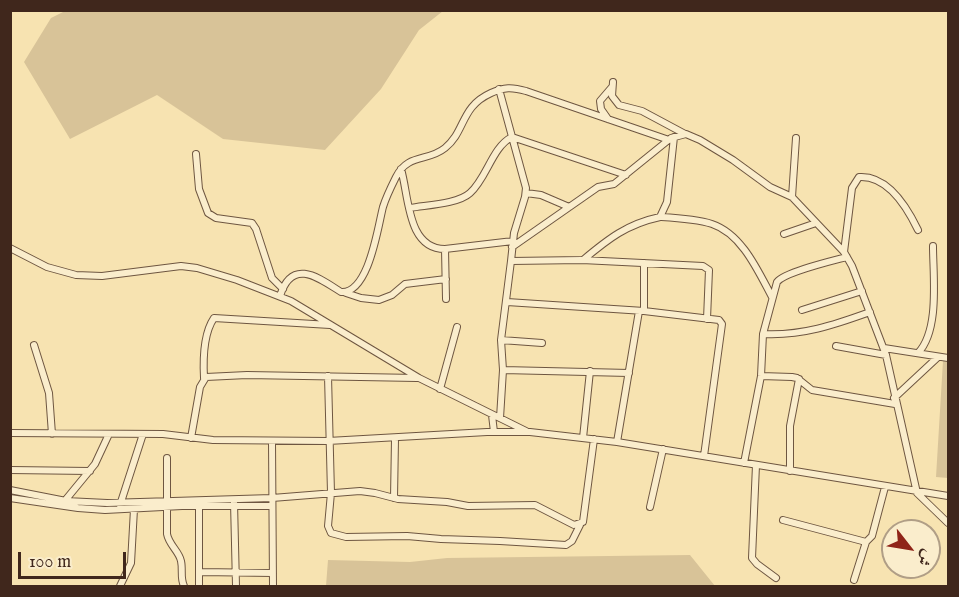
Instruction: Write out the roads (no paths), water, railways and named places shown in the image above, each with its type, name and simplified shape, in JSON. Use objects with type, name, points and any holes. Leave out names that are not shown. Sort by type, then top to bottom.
[{"type":"street","points":[[608,119],[601,109],[600,101],[612,85],[614,100],[619,105],[642,111],[686,134],[733,160],[770,187],[792,197],[846,254],[885,352],[917,493],[948,523]]},
{"type":"street","points":[[346,292],[357,284],[371,259],[386,199],[401,169],[414,159],[444,148],[473,104],[499,89],[513,87],[671,138]]},
{"type":"street","points":[[499,89],[526,193],[513,244],[501,340],[503,370],[500,418]]},
{"type":"street","points":[[401,169],[413,221],[421,240],[429,246],[445,249],[513,244],[598,188],[614,184],[671,138],[686,134]]},
{"type":"street","points":[[410,208],[458,200],[469,194],[505,141],[512,137],[626,175]]},
{"type":"street","points":[[660,217],[667,202],[671,138]]},
{"type":"street","points":[[792,197],[796,138]]},
{"type":"street","points":[[196,154],[199,189],[208,213],[216,218],[252,223],[272,278],[281,292]]},
{"type":"street","points":[[846,254],[852,188],[859,177],[870,177],[887,186],[911,214],[918,230]]},
{"type":"street","points":[[526,193],[542,195],[569,207]]},
{"type":"street","points":[[582,260],[636,222],[660,217],[713,224],[726,232],[745,252],[772,297]]},
{"type":"street","points":[[784,234],[816,223]]},
{"type":"street","points":[[918,353],[926,345],[931,329],[933,246]]},
{"type":"street","points":[[445,249],[446,299]]},
{"type":"street","points":[[12,250],[47,267],[84,276],[190,267],[281,292],[330,325],[419,378],[530,432]]},
{"type":"street","points":[[744,463],[761,376],[763,334],[772,297],[780,278],[846,254]]},
{"type":"street","points":[[511,261],[582,260],[703,266],[709,270],[707,319]]},
{"type":"street","points":[[617,442],[641,311],[644,263]]},
{"type":"street","points":[[281,292],[290,278],[307,273],[341,292],[379,300],[392,295],[405,284],[446,279]]},
{"type":"street","points":[[802,310],[862,291]]},
{"type":"street","points":[[507,302],[641,311],[719,320],[722,324],[704,456]]},
{"type":"street","points":[[763,334],[785,335],[809,332],[870,312]]},
{"type":"street","points":[[307,324],[318,317]]},
{"type":"street","points":[[191,438],[200,387],[204,378],[203,364],[207,336],[214,318],[330,325]]},
{"type":"street","points":[[440,389],[457,327]]},
{"type":"street","points":[[501,340],[543,343]]},
{"type":"street","points":[[34,345],[49,393],[52,434]]},
{"type":"street","points":[[836,346],[948,358]]},
{"type":"street","points":[[895,401],[938,357]]},
{"type":"street","points":[[503,370],[629,373]]},
{"type":"street","points":[[583,438],[590,371]]},
{"type":"street","points":[[204,378],[222,375],[419,378]]},
{"type":"street","points":[[328,376],[331,493],[328,526],[331,533],[346,537],[407,536],[566,545],[572,541],[584,522],[594,439]]},
{"type":"street","points":[[761,376],[792,377],[799,379],[812,390],[895,401]]},
{"type":"street","points":[[790,471],[790,426],[799,379]]},
{"type":"street","points":[[492,415],[494,432]]},
{"type":"street","points":[[10,433],[163,434],[191,438],[328,441],[530,432],[663,449],[917,493],[948,496]]},
{"type":"street","points":[[63,503],[90,471],[109,434]]},
{"type":"street","points":[[118,510],[142,434]]},
{"type":"street","points":[[394,439],[394,498]]},
{"type":"street","points":[[272,441],[273,586]]},
{"type":"street","points":[[650,507],[663,449]]},
{"type":"street","points":[[167,458],[167,537],[181,559],[184,586]]},
{"type":"street","points":[[756,465],[752,558],[776,578]]},
{"type":"street","points":[[10,470],[90,471]]},
{"type":"street","points":[[854,580],[866,542],[872,536],[885,487]]},
{"type":"street","points":[[10,490],[63,503],[234,502],[360,491],[394,498],[468,506],[535,505],[574,525],[580,525]]},
{"type":"street","points":[[10,498],[118,510],[167,503]]},
{"type":"street","points":[[199,502],[199,586]]},
{"type":"street","points":[[234,502],[272,506]]},
{"type":"street","points":[[234,502],[236,586]]},
{"type":"street","points":[[120,586],[131,563],[134,508]]},
{"type":"street","points":[[783,520],[866,542]]},
{"type":"street","points":[[200,572],[273,573]]}]
